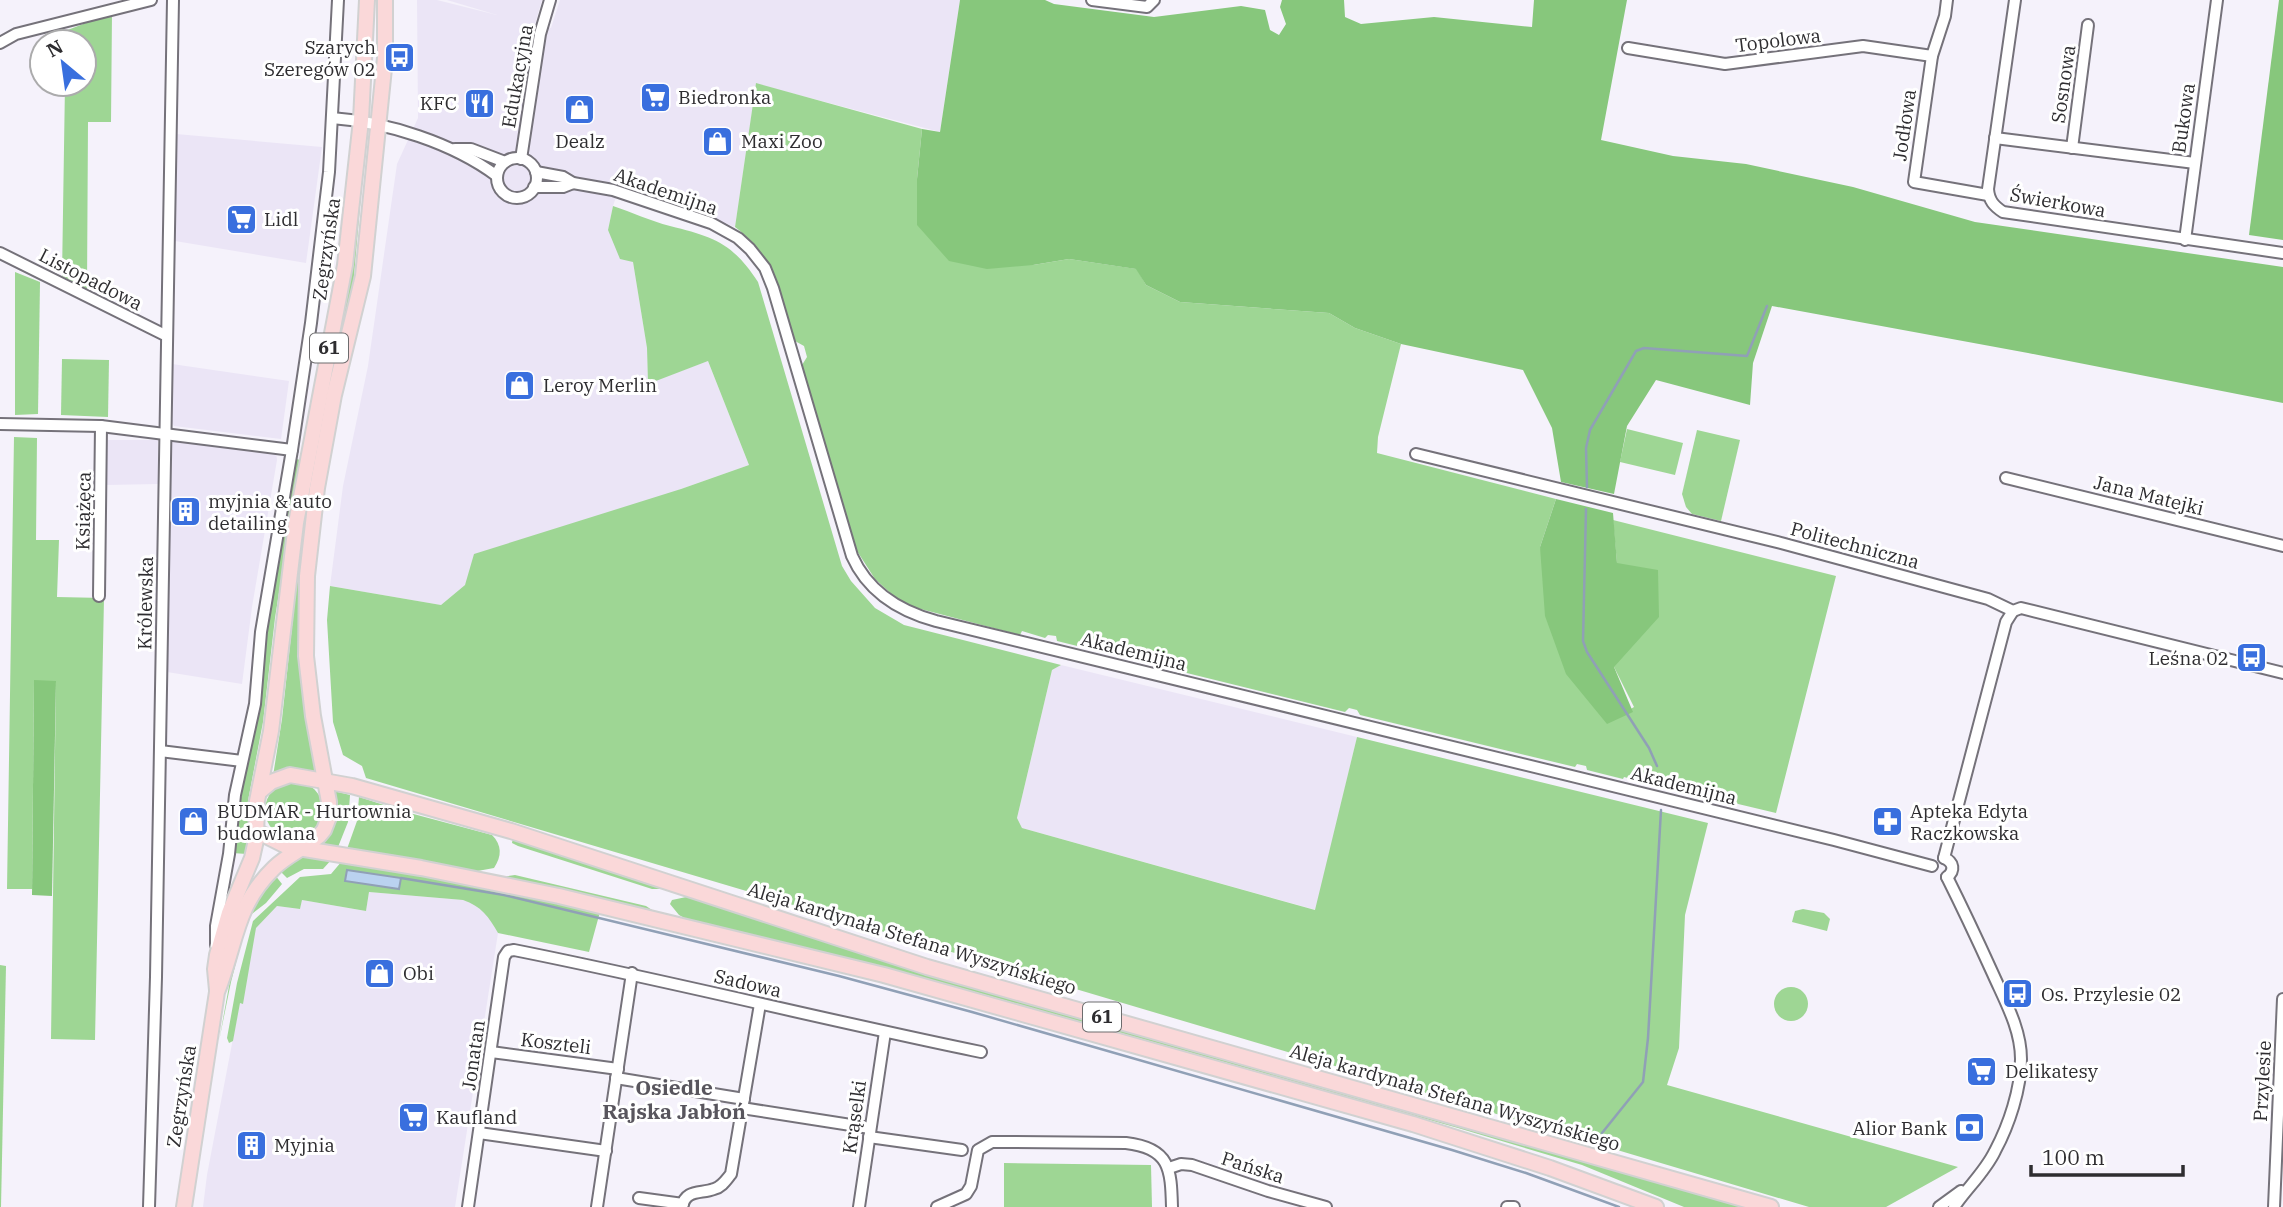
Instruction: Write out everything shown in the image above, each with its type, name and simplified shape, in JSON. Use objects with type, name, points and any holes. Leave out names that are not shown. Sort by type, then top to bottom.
[{"type":"main road","name":"Zegrzyńska","points":[[259,792],[271,731],[296,523],[345,265],[361,120],[367,0]]},
{"type":"main road","name":"Zegrzyńska","points":[[325,780],[313,716],[306,656],[307,576],[317,488],[334,395],[363,276],[385,58],[385,0]]},
{"type":"main road","points":[[258,832],[259,792],[271,782],[290,775],[325,780],[329,802],[327,825],[319,836],[302,848]]},
{"type":"main road","name":"Aleja kardynała Stefana Wyszyńskiego","points":[[325,780],[511,831],[927,967],[1771,1207]]},
{"type":"main road","name":"Zegrzyńska","points":[[217,992],[217,955],[229,913],[252,859],[258,832]]},
{"type":"main road","name":"61","points":[[258,832],[281,844],[302,848]]},
{"type":"main road","name":"Zegrzyńska","points":[[184,1207],[217,992],[237,928],[250,896],[279,863],[302,848]]},
{"type":"main road","name":"Aleja kardynała Stefana Wyszyńskiego","points":[[302,848],[432,870],[559,896],[884,975],[1413,1124],[1550,1167],[1656,1207]]},
{"type":"street","points":[[0,43],[16,34],[151,0]]},
{"type":"street","name":"Królewska","points":[[149,1207],[156,977],[173,0]]},
{"type":"street","points":[[217,955],[216,926],[229,854],[235,795],[255,704],[261,632],[292,450],[325,211],[338,0]]},
{"type":"street","name":"Edukacyjna","points":[[521,159],[540,34],[550,0]]},
{"type":"street","points":[[1092,0],[1147,7],[1154,0]]},
{"type":"street","name":"Jodłowa","points":[[1947,0],[1945,16],[1932,56],[1913,182],[1988,195]]},
{"type":"street","name":"Świerkowa","points":[[2015,0],[1988,195],[1991,202],[2004,212],[2283,254]]},
{"type":"street","name":"Bukowa","points":[[2185,240],[2217,0]]},
{"type":"street","name":"Sosnowa","points":[[2072,148],[2088,25]]},
{"type":"street","name":"Topolowa","points":[[1628,48],[1725,64],[1863,46],[1932,56]]},
{"type":"street","points":[[332,118],[361,120],[452,149],[497,176]]},
{"type":"street","name":"Sosnowa","points":[[1995,138],[2195,163]]},
{"type":"street","points":[[452,149],[471,149],[505,162]]},
{"type":"street","points":[[521,159],[532,165],[536,172],[534,187],[524,197],[510,197],[499,187],[497,176],[505,162],[521,159]]},
{"type":"street","name":"Akademijna","points":[[536,172],[563,177],[573,183],[613,190],[693,215],[738,238],[759,259],[773,288],[852,556],[875,590],[902,610],[936,621],[1834,839],[1932,866]]},
{"type":"street","name":"Akademijna","points":[[534,187],[563,187],[573,183]]},
{"type":"street","name":"Listopadowa","points":[[0,253],[167,336]]},
{"type":"street","points":[[0,424],[101,426],[292,450]]},
{"type":"street","name":"Książęca","points":[[99,596],[101,426]]},
{"type":"street","name":"Politechniczna","points":[[1416,453],[1801,548],[1988,598],[2013,611],[2021,608],[2283,673]]},
{"type":"street","name":"Jana Matejki","points":[[2006,478],[2283,546]]},
{"type":"street","points":[[1944,858],[2006,622],[2013,611]]},
{"type":"street","points":[[160,751],[242,761]]},
{"type":"street","points":[[1944,858],[1950,861],[1951,874],[1940,878],[1935,876],[1932,866],[1936,859],[1944,858]]},
{"type":"street","points":[[1939,1207],[1966,1188],[1988,1165],[2001,1139],[2015,1096],[2021,1059],[2018,1034],[2009,1010],[1947,877]]},
{"type":"street","name":"Sadowa","points":[[508,951],[632,973],[981,1052]]},
{"type":"street","name":"Jonatan","points":[[468,1207],[504,957],[508,951]]},
{"type":"street","points":[[597,1207],[632,973]]},
{"type":"street","name":"Przylesie","points":[[2274,1207],[2279,1186],[2283,999]]},
{"type":"street","points":[[639,1198],[683,1206],[683,1200],[690,1195],[714,1189],[724,1183],[731,1174],[760,1004]]},
{"type":"street","name":"Krąselki","points":[[859,1207],[885,1032]]},
{"type":"street","name":"Koszteli","points":[[491,1052],[617,1073],[869,1132],[962,1150]]},
{"type":"street","points":[[479,1133],[606,1151]]},
{"type":"street","points":[[937,1207],[965,1194],[971,1185],[978,1150],[992,1142],[1136,1144],[1154,1151],[1165,1160],[1169,1168],[1172,1207]]},
{"type":"street","name":"Pańska","points":[[1169,1168],[1181,1164],[1192,1165],[1326,1207]]},
{"type":"street","points":[[1954,1207],[1966,1188]]},
{"type":"street","points":[[1507,1207],[1514,1207]]},
{"type":"shaded area","points":[[417,0],[437,0],[497,15],[447,0],[542,0],[535,24],[551,28],[560,0],[960,0],[940,132],[756,84],[735,227],[621,182],[608,230],[633,262],[647,348],[648,383],[708,361],[749,465],[681,489],[465,585],[441,605],[330,586],[343,486],[368,366],[397,164],[418,118]]},
{"type":"shaded area","points":[[176,134],[322,147],[306,263],[175,241]]},
{"type":"shaded area","points":[[172,364],[289,381],[281,439],[174,426],[171,422]]},
{"type":"shaded area","points":[[176,439],[276,452],[277,460],[242,684],[167,672],[170,445],[171,441]]},
{"type":"shaded area","points":[[107,440],[158,440],[158,484],[106,485]]},
{"type":"shaded area","points":[[1061,665],[1357,737],[1316,910],[1022,828],[1017,818],[1052,670]]},
{"type":"shaded area","points":[[369,892],[463,900],[476,904],[489,917],[498,933],[455,1207],[203,1207],[254,928],[277,906],[300,909],[302,900],[366,911]]},
{"type":"green space","points":[[960,0],[1045,0],[1054,4],[1154,17],[1241,6],[1265,10],[1270,30],[1279,35],[1286,24],[1280,7],[1282,0],[1344,0],[1345,17],[1361,24],[1434,17],[1532,27],[1534,0],[1627,0],[1601,140],[1673,156],[1746,164],[1853,187],[1975,222],[2283,267],[2283,403],[1772,306],[1753,363],[1750,405],[1656,380],[1627,426],[1614,494],[1561,482],[1552,428],[1523,370],[1401,344],[1355,328],[1329,313],[1180,302],[1146,285],[1136,269],[1069,259],[987,269],[949,261],[917,225],[917,179],[922,129],[940,132]]},
{"type":"green space","points":[[2279,0],[2283,0],[2283,240],[2249,235]]},
{"type":"green space","points":[[112,13],[111,122],[88,122],[87,289],[62,276],[65,98],[98,98],[98,28],[73,28]]},
{"type":"green space","points":[[756,83],[922,129],[917,179],[1033,265],[1069,259],[1137,269],[1146,285],[1180,302],[1329,313],[1355,328],[1401,344],[1378,437],[1377,453],[1556,499],[1540,547],[1607,723],[1634,707],[1614,667],[1617,563],[1613,520],[1836,576],[1776,813],[1713,798],[1704,800],[1644,783],[1645,779],[1623,779],[1587,770],[1586,766],[1577,764],[1575,767],[1360,715],[1357,710],[1349,708],[1345,712],[1057,641],[1056,636],[1048,635],[1045,638],[1022,631],[1020,635],[913,607],[898,600],[875,579],[857,551],[802,365],[807,357],[804,346],[795,341],[781,292],[769,265],[749,239],[735,227]]},
{"type":"green space","points":[[364,161],[353,287],[317,448],[300,577],[299,622],[303,690],[316,774],[290,770],[273,776],[282,719],[304,516],[315,449],[347,296]]},
{"type":"green space","points":[[613,206],[720,243],[739,258],[758,282],[842,566],[851,581],[875,608],[904,625],[1061,665],[1052,670],[1017,818],[1022,828],[1315,910],[1357,737],[1708,823],[1685,915],[1679,1048],[1667,1085],[1958,1167],[1886,1207],[1809,1207],[366,778],[362,766],[343,755],[333,722],[327,620],[330,586],[441,605],[465,585],[474,554],[749,465],[708,361],[648,384],[647,348],[633,262],[620,259],[608,230]]},
{"type":"green space","points":[[15,272],[40,282],[38,414],[15,415]]},
{"type":"green space","points":[[62,359],[109,360],[108,417],[61,415]]},
{"type":"green space","points":[[1627,429],[1683,443],[1675,475],[1620,462]]},
{"type":"green space","points":[[1697,430],[1740,440],[1721,521],[1692,514],[1686,507],[1682,494]]},
{"type":"green space","points":[[14,437],[37,438],[36,540],[59,540],[57,597],[104,598],[95,1040],[51,1039],[56,681],[34,681],[32,889],[7,889]]},
{"type":"green space","points":[[293,458],[300,460],[275,618],[263,722],[247,806],[250,838],[247,854],[232,853],[253,726],[267,607]]},
{"type":"green space","points":[[1556,499],[1613,513],[1617,563],[1658,570],[1659,617],[1614,667],[1633,712],[1607,724],[1566,674],[1545,616],[1540,547]]},
{"type":"green space","points":[[34,680],[56,681],[52,896],[32,895]]},
{"type":"green space","points":[[294,781],[315,789],[323,810],[315,831],[294,839],[273,831],[265,810],[273,789]]},
{"type":"green space","points":[[334,791],[350,795],[348,822],[338,847],[321,844],[335,820]]},
{"type":"green space","points":[[359,797],[492,835],[499,847],[497,864],[494,868],[472,872],[347,849],[357,821]]},
{"type":"green space","points":[[513,838],[663,886],[664,889],[652,889],[518,846],[512,843]]},
{"type":"green space","points":[[300,857],[332,859],[323,869],[304,869],[287,878],[279,870]]},
{"type":"green space","points":[[342,861],[430,876],[600,912],[589,952],[498,933],[484,913],[463,900],[369,892],[366,911],[302,900],[300,909],[277,906],[256,928],[243,1004],[240,1003],[233,1041],[229,1043],[227,1038],[237,983],[253,921],[300,877],[331,874]]},
{"type":"green space","points":[[275,875],[282,884],[266,903],[248,917],[219,1041],[235,953],[251,906]]},
{"type":"green space","points":[[515,875],[646,906],[655,912],[502,877]]},
{"type":"green space","points":[[691,896],[1750,1207],[1684,1207],[1582,1165],[1458,1128],[929,979],[688,920],[679,915],[670,904],[672,900]]},
{"type":"green space","points":[[1803,909],[1824,913],[1830,919],[1827,931],[1792,922],[1795,911]]},
{"type":"green space","points":[[0,965],[6,966],[1,1207],[0,1207]]},
{"type":"green space","points":[[1791,987],[1803,992],[1808,1004],[1803,1016],[1791,1021],[1779,1016],[1774,1004],[1779,992]]},
{"type":"green space","points":[[1004,1163],[1151,1165],[1152,1207],[1004,1207]]},
{"type":"water","points":[[347,870],[401,878],[399,889],[345,881]]},
{"type":"waterway","points":[[1587,487],[1586,448],[1590,430],[1636,351],[1644,348],[1747,356],[1767,306]]},
{"type":"waterway","points":[[1586,509],[1583,641],[1587,652],[1649,748],[1657,766]]},
{"type":"waterway","points":[[1661,780],[1662,786]]},
{"type":"waterway","points":[[1602,1133],[1643,1082],[1661,810]]},
{"type":"waterway","points":[[401,878],[504,895],[839,976],[1452,1150],[1526,1173],[1619,1207]]},
{"type":"place","name":"Szarych Szeregów 02","points":[[399,58]]},
{"type":"place","name":"Biedronka","points":[[655,97]]},
{"type":"place","name":"KFC","points":[[480,103]]},
{"type":"place","name":"Dealz","points":[[580,110]]},
{"type":"place","name":"Maxi Zoo","points":[[718,141]]},
{"type":"place","name":"Lidl","points":[[241,219]]},
{"type":"place","name":"Leroy Merlin","points":[[520,385]]},
{"type":"place","name":"myjnia & auto detailing","points":[[185,512]]},
{"type":"place","name":"Leśna 02","points":[[2252,658]]},
{"type":"place","name":"BUDMAR - Hurtownia budowlana","points":[[194,822]]},
{"type":"place","name":"Apteka Edyta Raczkowska","points":[[1887,822]]},
{"type":"place","name":"Obi","points":[[380,973]]},
{"type":"place","name":"Os. Przylesie 02","points":[[2018,994]]},
{"type":"place","name":"Delikatesy","points":[[1982,1071]]},
{"type":"place","name":"Kaufland","points":[[413,1117]]},
{"type":"place","name":"Alior Bank","points":[[1970,1128]]},
{"type":"place","name":"Myjnia","points":[[251,1145]]},
{"type":"district","name":"Osiedle Rajska Jabłoń","points":[[674,1100]]}]
